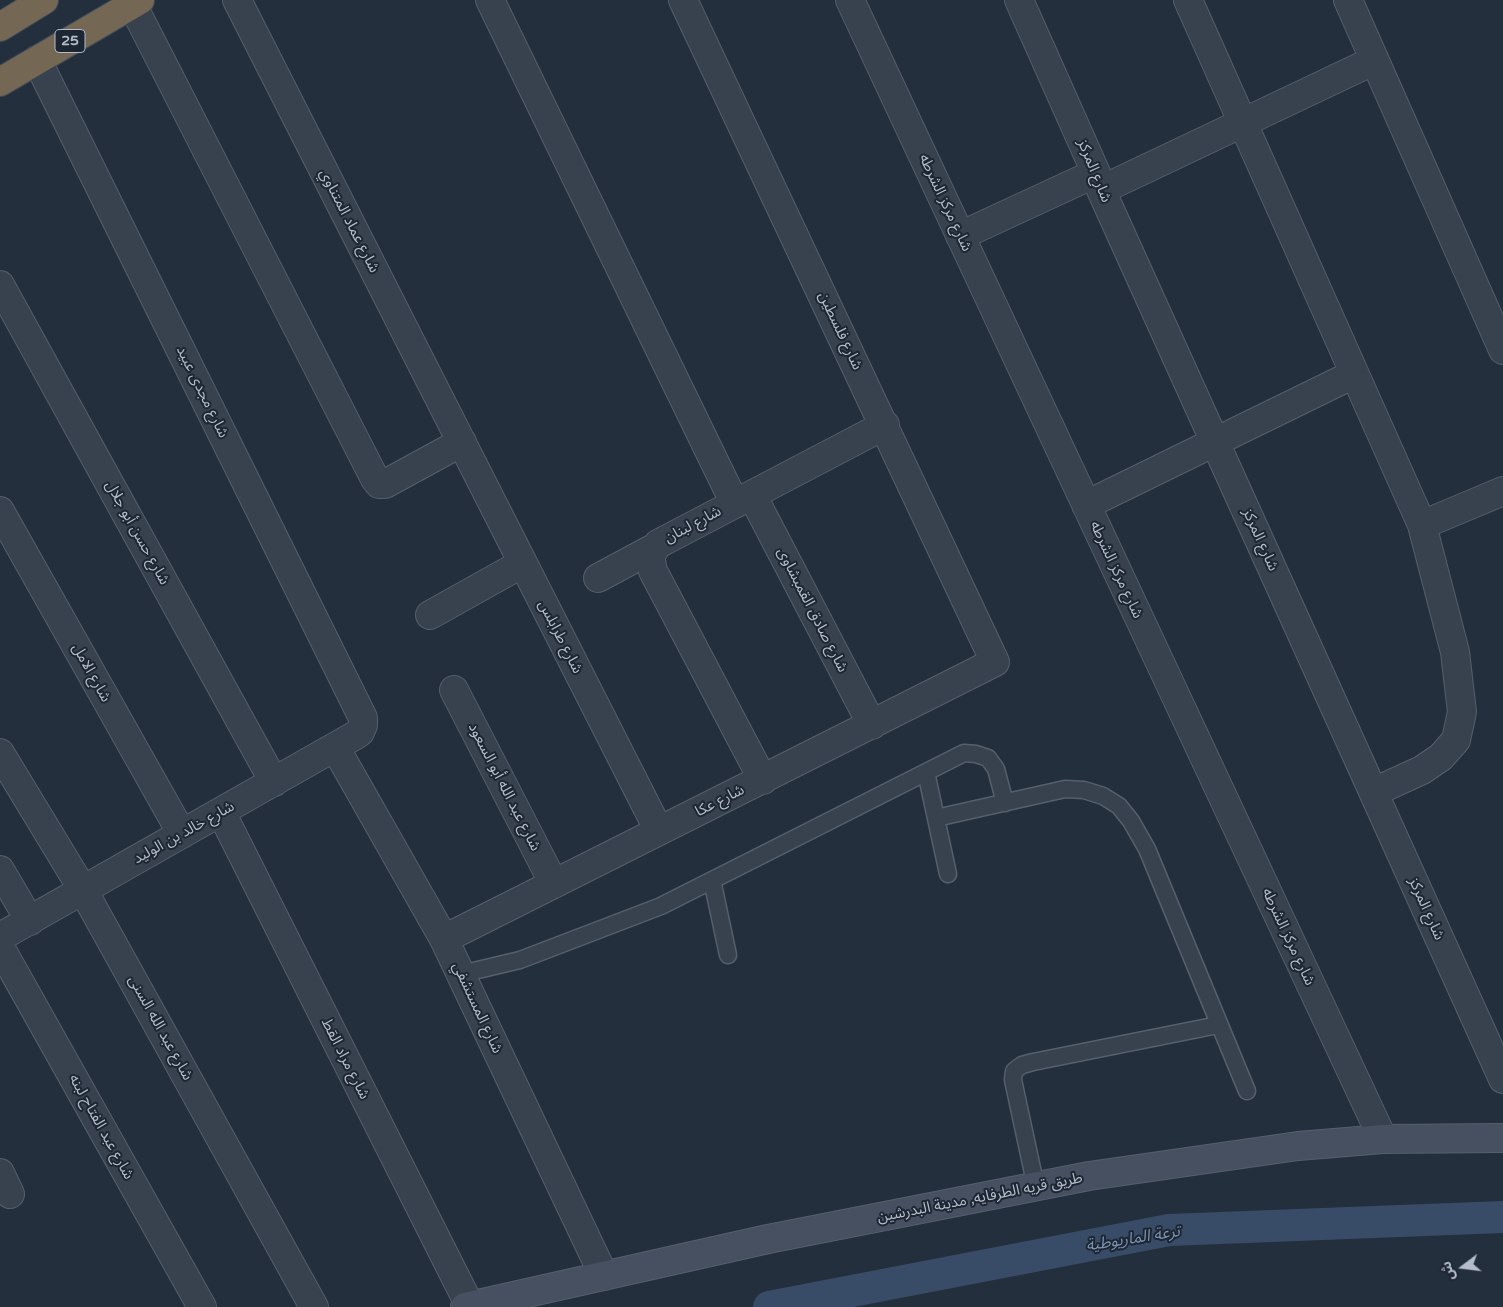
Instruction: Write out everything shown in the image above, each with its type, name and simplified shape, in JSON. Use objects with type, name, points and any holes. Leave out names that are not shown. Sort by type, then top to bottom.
[{"type":"highway","points":[[0,27],[44,0]]},
{"type":"highway","name":"25","points":[[0,82],[136,2]]},
{"type":"main road","name":"طريق قريه الطرفايه, مدينة البدرشين","points":[[467,1306],[768,1239],[1036,1187],[1249,1152],[1383,1139],[1503,1138]]},
{"type":"street","name":"شارع عماد المتناوي","points":[[237,0],[462,442]]},
{"type":"street","name":"شارع صادق القمبشاوى","points":[[490,0],[743,499],[872,725]]},
{"type":"street","name":"شارع فلسطين","points":[[683,0],[995,662]]},
{"type":"street","name":"شارع مركز الشرطه","points":[[850,0],[1383,1139]]},
{"type":"street","name":"شارع المركز","points":[[1018,0],[1215,442],[1503,1079]]},
{"type":"street","points":[[1188,0],[1422,525],[1455,652],[1462,712],[1456,740],[1441,757],[1422,770],[1374,792]]},
{"type":"street","points":[[1348,0],[1503,350]]},
{"type":"street","points":[[136,2],[375,479],[379,484],[386,484],[462,442]]},
{"type":"street","name":"شارع مجدى عبيد","points":[[37,60],[363,718],[363,725]]},
{"type":"street","points":[[960,236],[1242,123],[1374,61]]},
{"type":"street","name":"شارع حسن أبو جلال","points":[[0,285],[274,782]]},
{"type":"street","points":[[1086,505],[1354,374]]},
{"type":"street","name":"شارع لبنان","points":[[763,780],[653,571],[650,556],[652,549],[743,499],[885,426]]},
{"type":"street","name":"شارع طرابلس","points":[[462,442],[660,832]]},
{"type":"street","points":[[1422,525],[1503,491]]},
{"type":"street","name":"شارع الامل","points":[[0,512],[182,834]]},
{"type":"street","points":[[598,578],[652,549]]},
{"type":"street","points":[[430,615],[523,563]]},
{"type":"street","name":"شارع عكا","points":[[444,939],[995,662]]},
{"type":"street","name":"شارع عبد الله أبو السعود","points":[[454,690],[554,884]]},
{"type":"street","name":"شارع خالد بن الوليد","points":[[0,938],[335,747],[360,732],[363,725]]},
{"type":"street","name":"شارع المستشفي","points":[[335,747],[444,939],[604,1276]]},
{"type":"street","name":"شارع عبد الله السنى","points":[[0,753],[83,890],[314,1307]]},
{"type":"street","name":"شارع مراد القط","points":[[221,812],[467,1306]]},
{"type":"street","points":[[0,870],[30,921]]},
{"type":"street","name":"شارع عبد الفتاح لبنه","points":[[0,946],[202,1307]]},
{"type":"lane","points":[[461,974],[538,954],[661,906],[964,753],[988,758],[996,769],[1005,803]]},
{"type":"lane","points":[[926,772],[948,874]]},
{"type":"lane","points":[[936,818],[1065,790],[1084,790],[1103,796],[1118,806],[1131,821],[1147,849],[1247,1091]]},
{"type":"lane","points":[[712,880],[728,955]]},
{"type":"lane","points":[[1036,1187],[1013,1080],[1014,1071],[1022,1065],[1033,1062],[1218,1024]]},
{"type":"waterway","name":"ترعة الماريوطية","points":[[769,1307],[1169,1230],[1503,1217]]}]
